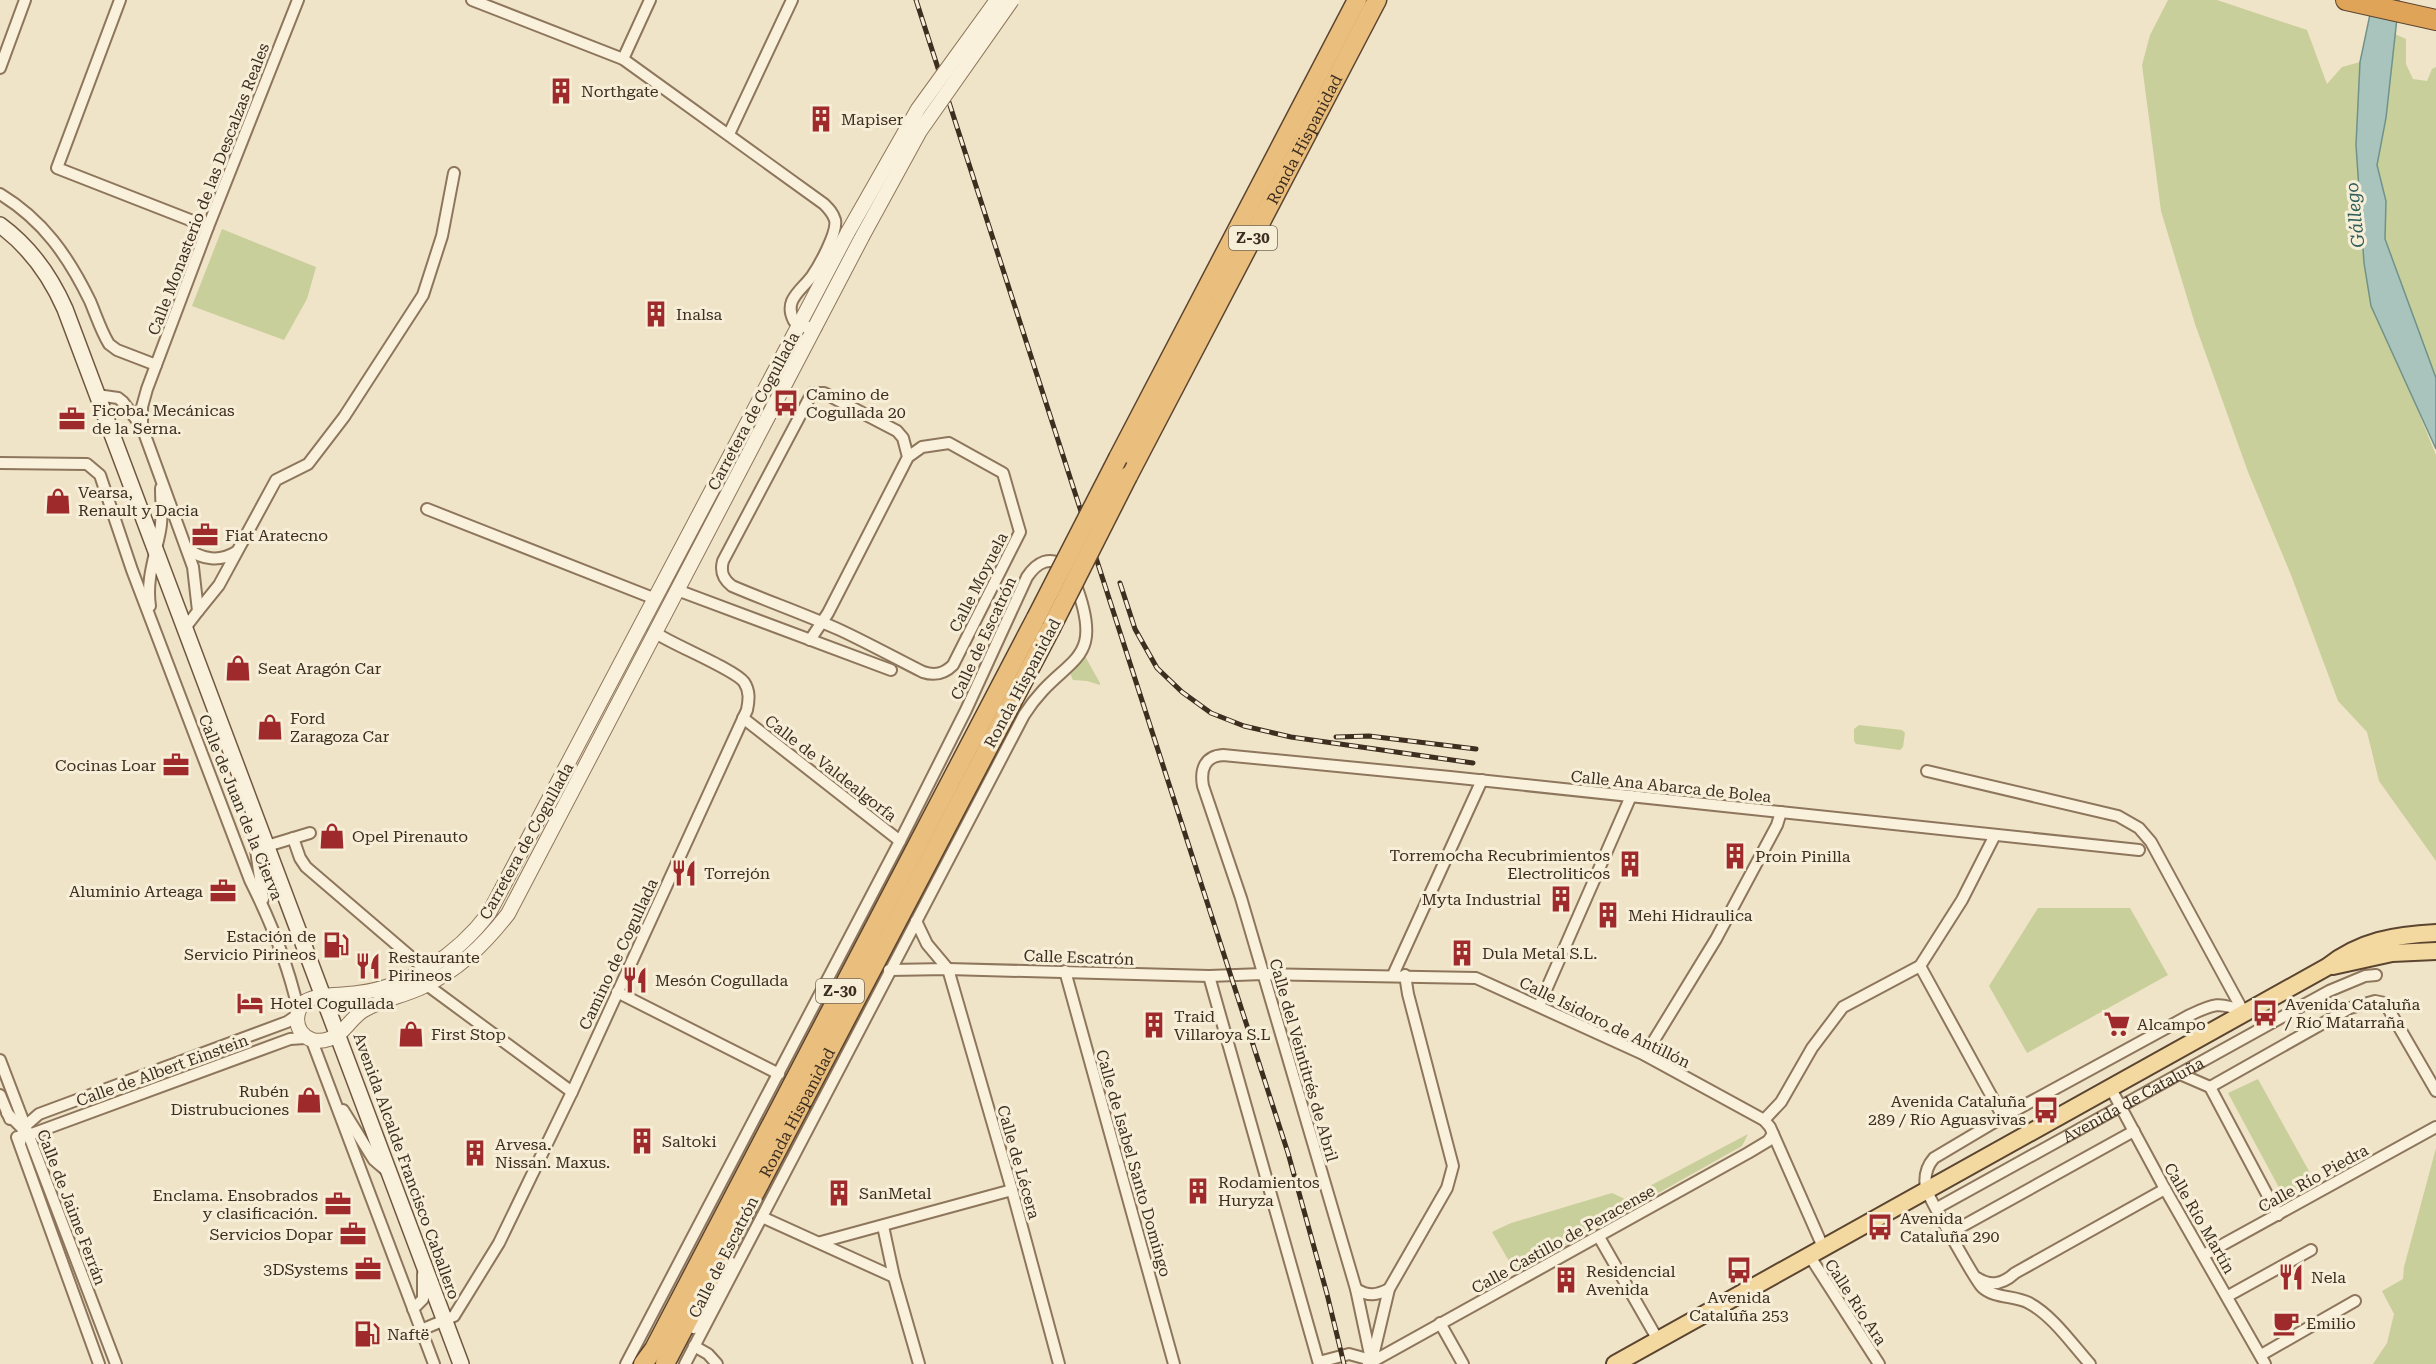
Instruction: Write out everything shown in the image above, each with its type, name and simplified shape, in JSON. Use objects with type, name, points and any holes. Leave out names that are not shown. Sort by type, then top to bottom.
[{"type":"highway","name":"Ronda Hispanidad","points":[[666,1364],[845,1020],[1044,623],[1118,458],[1357,0]]},
{"type":"highway","name":"Ronda Hispanidad","points":[[643,1364],[654,1348],[820,1030],[1044,623],[1128,476],[1377,0]]},
{"type":"highway","points":[[2346,0],[2436,20]]},
{"type":"main road","name":"Avenida Alcalde Francisco Caballero","points":[[0,225],[28,249],[49,279],[65,309],[461,1364]]},
{"type":"main road","name":"Avenida de Cataluña","points":[[1615,1364],[2327,967],[2344,954],[2366,944],[2398,936],[2436,933]]},
{"type":"main road","name":"Avenida de Cataluña","points":[[2327,967],[2392,953],[2436,951]]},
{"type":"street","points":[[0,68],[25,0]]},
{"type":"street","points":[[120,0],[57,168],[208,227]]},
{"type":"street","name":"Calle Monasterio de las Descalzas Reales","points":[[142,427],[142,407],[147,389],[298,0]]},
{"type":"street","points":[[472,0],[623,59],[824,204],[832,212],[835,221],[832,236],[813,274],[798,291],[790,306],[792,316],[798,324],[816,327]]},
{"type":"street","points":[[623,59],[650,0]]},
{"type":"street","points":[[729,134],[792,0]]},
{"type":"street","name":"Carretera de Cogullada","points":[[297,1013],[308,1000],[322,996],[343,996],[388,986],[425,969],[455,950],[489,913],[848,232],[918,110],[997,0]]},
{"type":"street","name":"Carretera de Cogullada","points":[[309,1039],[322,1041],[338,1035],[366,1009],[427,985],[464,962],[483,946],[508,914],[654,632],[920,131],[1012,0]]},
{"type":"street","points":[[185,628],[219,585],[276,480],[308,464],[344,417],[423,295],[442,236],[454,173]]},
{"type":"street","points":[[0,194],[27,213],[55,242],[76,274],[109,344],[117,350],[156,365]]},
{"type":"street","points":[[97,395],[118,398],[135,397],[147,389]]},
{"type":"street","name":"Calle Moyuela","points":[[815,392],[824,393],[897,430],[903,438],[908,457],[922,447],[949,443],[997,468],[1006,479],[1020,527],[1018,539],[953,665],[940,674],[932,675],[923,672],[821,623],[727,582],[721,572],[721,567],[809,397],[815,392]]},
{"type":"street","points":[[118,398],[131,410],[142,427],[187,548],[195,576],[198,611]]},
{"type":"street","points":[[810,640],[908,457]]},
{"type":"street","name":"Calle de Juan de la Cierva","points":[[0,463],[87,464],[102,480],[132,570],[250,880],[265,910],[293,987],[297,1013]]},
{"type":"street","points":[[156,551],[161,525],[161,480]]},
{"type":"street","points":[[427,509],[654,598]]},
{"type":"street","points":[[187,548],[200,556],[218,559],[237,551]]},
{"type":"street","name":"Calle de Juan de la Cierva","points":[[151,618],[148,589],[156,551]]},
{"type":"street","name":"Calle de Escatrón","points":[[626,1364],[900,841],[966,710],[1027,577],[1034,567],[1042,562],[1055,561],[1063,565],[1071,574],[1086,615],[1088,632],[1085,646],[1075,661],[1041,691],[1024,715],[685,1364]]},
{"type":"street","points":[[677,590],[891,670]]},
{"type":"street","name":"Camino de Cogullada","points":[[445,1321],[454,1316],[499,1243],[572,1092],[743,718],[748,695],[741,678],[669,642],[654,632]]},
{"type":"street","name":"Calle de Valdealgorfa","points":[[743,718],[900,841]]},
{"type":"street","name":"Calle Ana Abarca de Bolea","points":[[1204,766],[1212,757],[1223,755],[1482,780],[2139,850]]},
{"type":"street","name":"Calle del Veintitrés de Abril","points":[[1204,766],[1203,786],[1241,898],[1356,1289],[1370,1363]]},
{"type":"street","points":[[1927,771],[2118,816],[2139,828],[2151,842],[2244,1012]]},
{"type":"street","points":[[1393,975],[1482,780]]},
{"type":"street","points":[[1539,1006],[1631,796]]},
{"type":"street","points":[[1645,1055],[1716,939],[1778,825],[1781,812]]},
{"type":"street","points":[[258,822],[255,843],[265,910]]},
{"type":"street","points":[[267,846],[310,833]]},
{"type":"street","points":[[1764,1120],[1781,1102],[1812,1048],[1843,1007],[1920,966],[1962,900],[1995,835]]},
{"type":"street","points":[[293,838],[306,867],[425,969]]},
{"type":"street","points":[[916,921],[927,944],[948,969]]},
{"type":"street","points":[[1920,966],[2003,1117]]},
{"type":"street","points":[[2327,967],[2332,981],[2330,991]]},
{"type":"street","name":"Calle de Lécera","points":[[948,969],[1012,1190],[1059,1364]]},
{"type":"street","name":"Calle Escatrón","points":[[889,970],[1065,971],[1209,976]]},
{"type":"street","name":"Calle de Isabel Santo Domingo","points":[[1065,971],[1174,1364]]},
{"type":"street","points":[[1209,976],[1319,1363],[1349,1354],[1370,1363],[1389,1289],[1447,1188],[1453,1167],[1405,975]]},
{"type":"street","name":"Calle Isidoro de Antillón","points":[[1209,976],[1405,975],[1476,978],[1645,1055],[1764,1120]]},
{"type":"street","name":"Avenida de Cataluña","points":[[1937,1208],[2330,991],[2365,976],[2376,975]]},
{"type":"street","points":[[427,985],[572,1092]]},
{"type":"street","points":[[617,992],[779,1074]]},
{"type":"street","points":[[2210,1088],[2350,1008],[2376,1002],[2385,1003],[2436,1091]]},
{"type":"street","points":[[2090,1364],[2044,1313],[2016,1299],[1998,1295],[1983,1288],[1926,1190],[1926,1171],[1934,1158],[2003,1117],[2190,1015],[2217,1004],[2229,1005],[2244,1012]]},
{"type":"street","points":[[297,1013],[298,1029],[309,1039],[332,1091],[434,1364]]},
{"type":"street","name":"Calle de Albert Einstein","points":[[25,1130],[39,1114],[287,1022],[297,1013]]},
{"type":"street","name":"Calle de Escatrón","points":[[788,1163],[805,1112],[836,1051],[845,1020]]},
{"type":"street","name":"Ronda Hispanidad","points":[[735,1156],[753,1135],[796,1059],[820,1030]]},
{"type":"street","name":"Calle de Albert Einstein","points":[[25,1130],[290,1039],[309,1039]]},
{"type":"street","name":"Calle de Jaime Ferrán","points":[[0,1060],[116,1364]]},
{"type":"street","points":[[2180,1074],[2210,1088],[2278,1215]]},
{"type":"street","name":"Calle Río Martín","points":[[2110,1087],[2165,1189],[2263,1360]]},
{"type":"street","points":[[332,1091],[374,1160],[390,1173]]},
{"type":"street","name":"Calle de Jaime Ferrán","points":[[0,1095],[20,1143],[99,1364]]},
{"type":"street","points":[[16,1105],[39,1114]]},
{"type":"street","points":[[8,1113],[25,1130],[20,1143]]},
{"type":"street","name":"Calle Río Ara","points":[[1764,1120],[1816,1251],[1879,1364]]},
{"type":"street","name":"Calle Río Piedra","points":[[2204,1255],[2436,1127]]},
{"type":"street","points":[[1950,1233],[2134,1131]]},
{"type":"street","name":"Calle Castillo de Peracense","points":[[1370,1363],[1772,1139]]},
{"type":"street","points":[[1974,1276],[1991,1284],[2011,1277],[2165,1189]]},
{"type":"street","points":[[820,1242],[1012,1190]]},
{"type":"street","points":[[762,1216],[894,1277]]},
{"type":"street","points":[[883,1226],[894,1277],[920,1364]]},
{"type":"street","name":"Ronda Hispanidad","points":[[666,1364],[694,1328],[726,1267],[750,1237]]},
{"type":"street","points":[[1599,1237],[1659,1340]]},
{"type":"street","points":[[2228,1296],[2311,1250]]},
{"type":"street","points":[[413,1310],[423,1299],[425,1288],[422,1259]]},
{"type":"street","points":[[2011,1277],[2016,1299]]},
{"type":"street","points":[[1356,1289],[1376,1295],[1389,1289]]},
{"type":"street","name":"Calle de Escatrón","points":[[643,1364],[662,1296]]},
{"type":"street","points":[[2263,1360],[2355,1301]]},
{"type":"street","points":[[421,1330],[445,1321]]},
{"type":"street","points":[[1440,1323],[1463,1364]]},
{"type":"street","points":[[694,1346],[708,1354],[717,1364]]},
{"type":"green space","points":[[2168,0],[2217,0],[2307,30],[2327,84],[2342,67],[2360,62],[2356,145],[2364,263],[2371,306],[2405,379],[2436,455],[2436,861],[2379,781],[2367,732],[2338,701],[2291,575],[2248,472],[2195,324],[2161,211],[2142,65],[2150,35]]},
{"type":"green space","points":[[2395,34],[2406,39],[2406,64],[2413,79],[2427,81],[2432,69],[2436,67],[2436,378],[2385,239],[2386,201],[2377,165],[2386,118]]},
{"type":"green space","points":[[222,229],[316,267],[307,299],[284,340],[192,306]]},
{"type":"green space","points":[[1085,656],[1100,685],[1073,680],[1069,671]]},
{"type":"green space","points":[[1859,725],[1902,730],[1905,733],[1903,747],[1900,750],[1856,744],[1854,729]]},
{"type":"green space","points":[[2038,908],[2130,908],[2168,975],[2027,1053],[1989,986]]},
{"type":"green space","points":[[2258,1079],[2315,1182],[2284,1197],[2228,1093]]},
{"type":"green space","points":[[1748,1134],[1742,1146],[1516,1273],[1492,1232],[1511,1223],[1612,1193],[1625,1199]]},
{"type":"green space","points":[[2436,1148],[2436,1364],[2373,1364],[2387,1343],[2394,1314],[2382,1291],[2403,1279],[2404,1267]]},
{"type":"water","points":[[2373,0],[2399,0],[2386,118],[2377,165],[2386,201],[2385,239],[2436,378],[2436,449],[2371,306],[2364,263],[2356,145],[2360,62]]},
{"type":"railway","points":[[916,0],[1288,1153],[1344,1364]]},
{"type":"railway","points":[[1120,583],[1135,629],[1157,668],[1182,692],[1211,713],[1244,726],[1291,737],[1473,763]]},
{"type":"railway","points":[[1336,737],[1369,736],[1476,749]]},
{"type":"place","name":"Northgate","points":[[561,91]]},
{"type":"place","name":"Mapiser","points":[[821,119]]},
{"type":"place","name":"Inalsa","points":[[656,314]]},
{"type":"place","name":"Camino de Cogullada 20","points":[[786,403]]},
{"type":"place","name":"Ficoba. Mecánicas de la Serna.","points":[[72,419]]},
{"type":"place","name":"Vearsa, Renault y Dacia","points":[[58,501]]},
{"type":"place","name":"Fiat Aratecno","points":[[205,535]]},
{"type":"place","name":"Seat Aragón Car","points":[[238,668]]},
{"type":"place","name":"Ford Zaragoza Car","points":[[270,727]]},
{"type":"place","name":"Cocinas Loar","points":[[176,765]]},
{"type":"place","name":"Opel Pirenauto","points":[[332,836]]},
{"type":"place","name":"Proin Pinilla","points":[[1735,856]]},
{"type":"place","name":"Torremocha Recubrimientos Electroliticos","points":[[1630,864]]},
{"type":"place","name":"Torrejón","points":[[684,873]]},
{"type":"place","name":"Aluminio Arteaga","points":[[223,891]]},
{"type":"place","name":"Myta Industrial","points":[[1561,899]]},
{"type":"place","name":"Mehi Hidraulica","points":[[1608,915]]},
{"type":"place","name":"Estación de Servicio Pirineos","points":[[336,945]]},
{"type":"place","name":"Dula Metal S.L.","points":[[1462,953]]},
{"type":"place","name":"Restaurante Pirineos","points":[[368,966]]},
{"type":"place","name":"Mesón Cogullada","points":[[635,980]]},
{"type":"place","name":"Hotel Cogullada","points":[[250,1003]]},
{"type":"place","name":"Avenida Cataluña / Río Matarraña","points":[[2265,1013]]},
{"type":"place","name":"Alcampo","points":[[2117,1024]]},
{"type":"place","name":"Traid Villaroya S.L","points":[[1154,1025]]},
{"type":"place","name":"First Stop","points":[[411,1034]]},
{"type":"place","name":"Rubén Distrubuciones","points":[[309,1100]]},
{"type":"place","name":"Avenida Cataluña 289 / Río Aguasvivas","points":[[2046,1110]]},
{"type":"place","name":"Saltoki","points":[[642,1141]]},
{"type":"place","name":"Arvesa. Nissan. Maxus.","points":[[475,1153]]},
{"type":"place","name":"Rodamientos Huryza","points":[[1198,1191]]},
{"type":"place","name":"SanMetal","points":[[839,1193]]},
{"type":"place","name":"Enclama. Ensobrados y clasificación.","points":[[338,1204]]},
{"type":"place","name":"Avenida Cataluña 290","points":[[1880,1227]]},
{"type":"place","name":"Servicios Dopar","points":[[353,1234]]},
{"type":"place","name":"3DSystems","points":[[368,1269]]},
{"type":"place","name":"Avenida Cataluña 253","points":[[1739,1270]]},
{"type":"place","name":"Nela","points":[[2291,1277]]},
{"type":"place","name":"Residencial Avenida","points":[[1566,1280]]},
{"type":"place","name":"Emilio","points":[[2286,1323]]},
{"type":"place","name":"Naftë","points":[[367,1334]]},
{"type":"water label","name":"Gállego","points":[[2355,215]]}]
